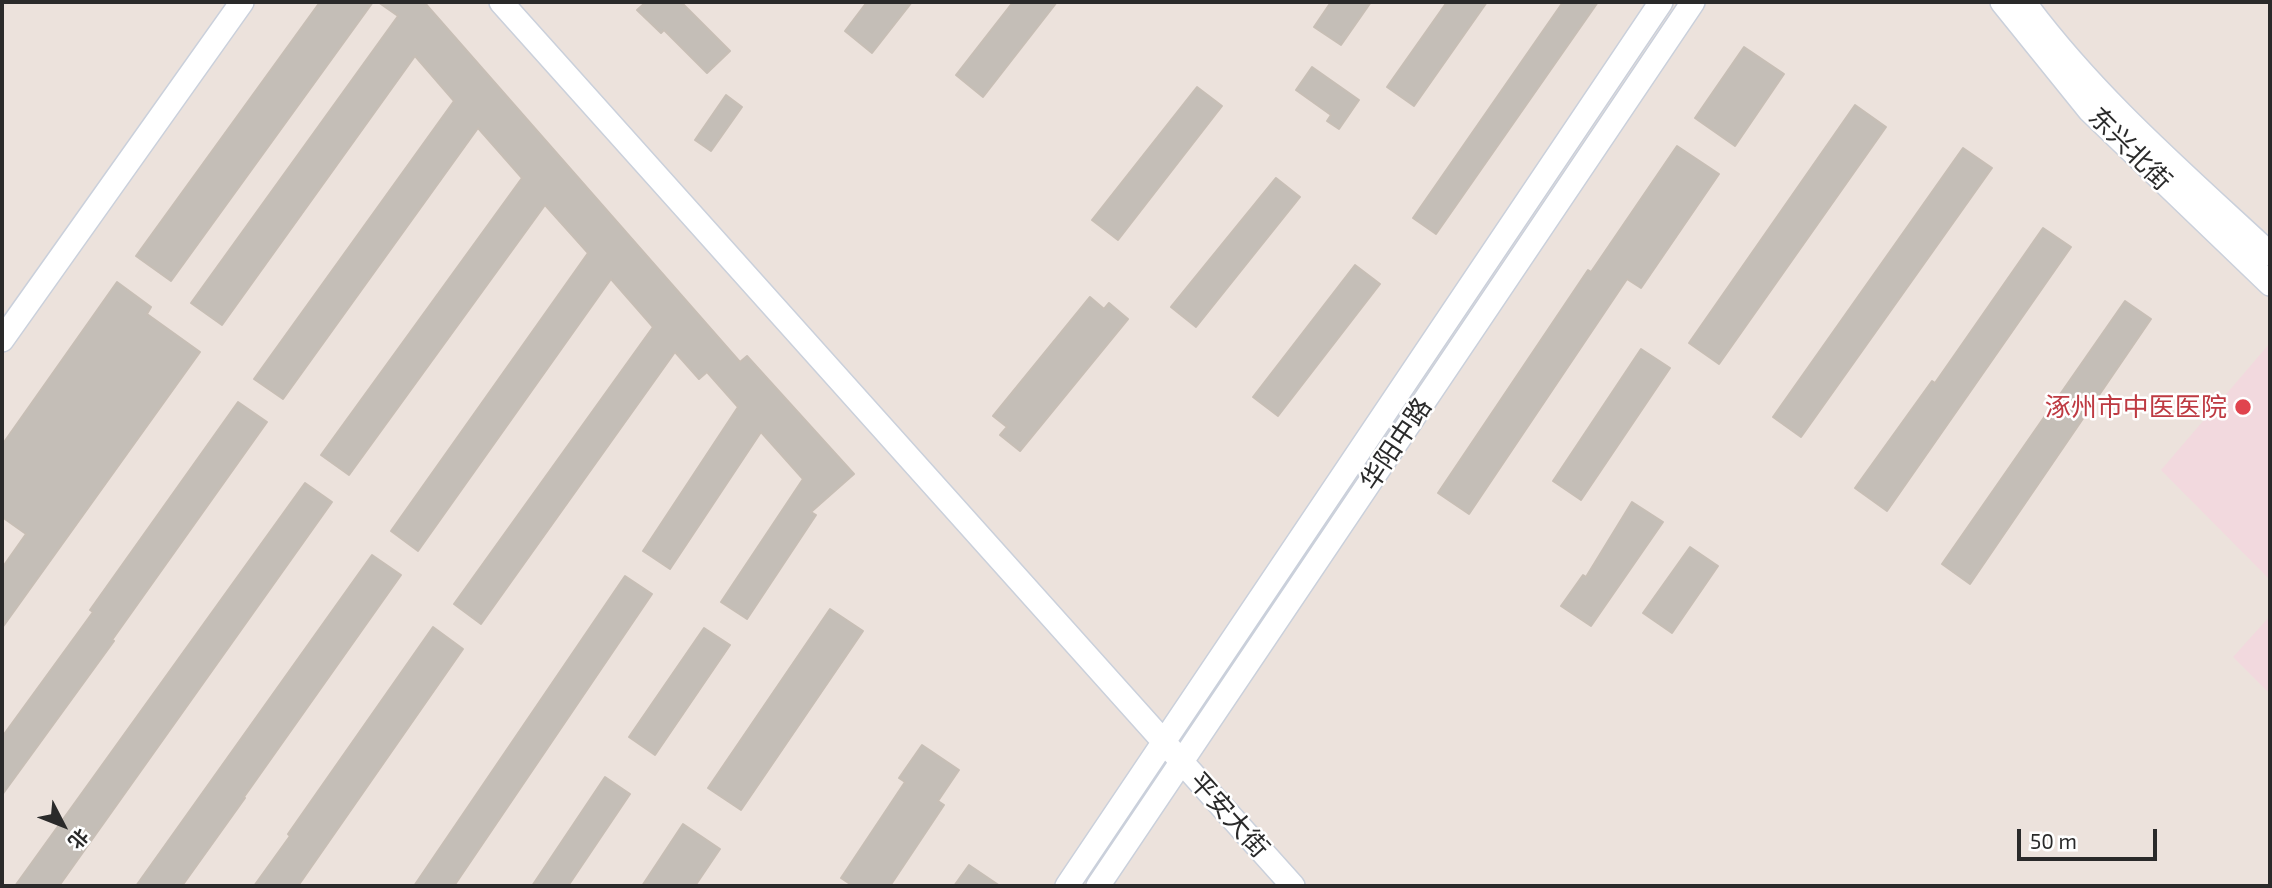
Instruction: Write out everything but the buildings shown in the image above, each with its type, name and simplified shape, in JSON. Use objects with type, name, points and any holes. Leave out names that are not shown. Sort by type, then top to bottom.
[{"type":"main road","points":[[2,340],[242,2]]},
{"type":"main road","name":"平安大街","points":[[501,2],[1293,886]]},
{"type":"main road","name":"华阳中路","points":[[1067,886],[1661,2]]},
{"type":"main road","name":"华阳中路","points":[[1098,886],[1693,2]]},
{"type":"main road","name":"东兴北街","points":[[2002,2],[2090,111],[2270,284]]},
{"type":"main road","name":"东兴北街","points":[[2024,2],[2048,34],[2103,96],[2270,254]]},
{"type":"shaded area","name":"涿州市中医医院","points":[[2270,343],[2270,580],[2161,470]]},
{"type":"shaded area","points":[[2270,616],[2270,694],[2233,657]]},
{"type":"place","name":"涿州市中医医院","points":[[2243,407]]}]
